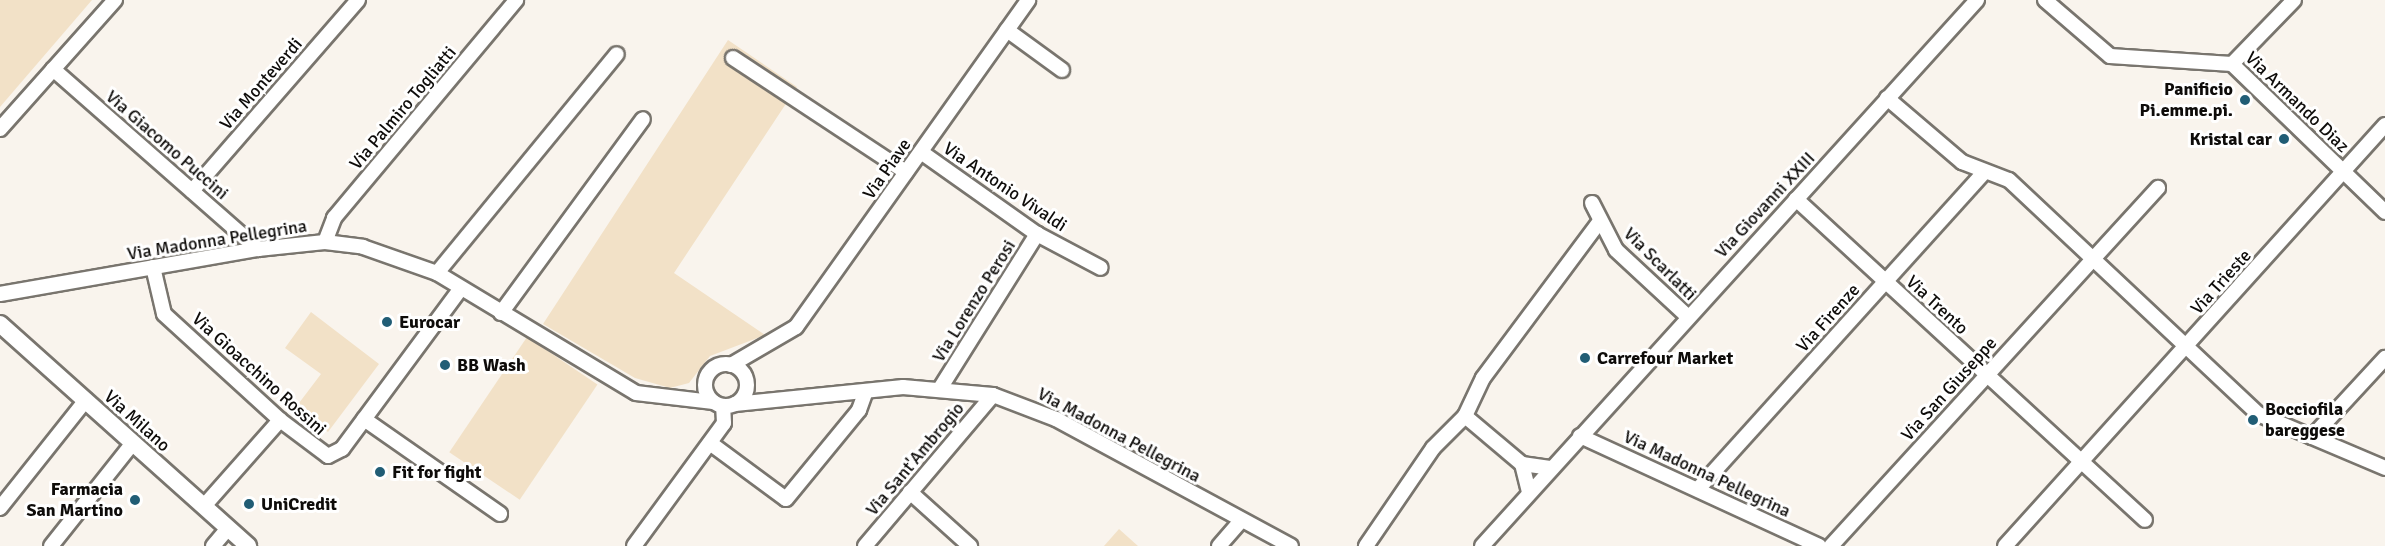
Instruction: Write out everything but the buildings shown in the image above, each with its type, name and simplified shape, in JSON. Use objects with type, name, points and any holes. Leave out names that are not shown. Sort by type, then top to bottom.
[{"type":"main road","name":"Via Milano","points":[[0,324],[249,546]]},
{"type":"street","points":[[1,125],[115,0]]},
{"type":"street","name":"Via Monteverdi","points":[[192,191],[358,0]]},
{"type":"street","name":"Via Palmiro Togliatti","points":[[325,242],[334,218],[516,0]]},
{"type":"street","name":"Via Piave","points":[[705,385],[713,369],[731,365],[796,327],[1028,0]]},
{"type":"street","name":"Via Giovanni XXIII","points":[[1482,546],[1977,0]]},
{"type":"street","name":"Via Armando Diaz","points":[[2045,0],[2109,56],[2232,64],[2385,212]]},
{"type":"street","points":[[2232,64],[2294,0]]},
{"type":"street","points":[[1007,30],[1062,70]]},
{"type":"street","points":[[437,273],[617,54]]},
{"type":"street","points":[[733,58],[906,172]]},
{"type":"street","name":"Via Giacomo Puccini","points":[[53,69],[258,249]]},
{"type":"street","points":[[1887,98],[1962,162],[2009,180],[2094,256],[2258,414],[2385,468]]},
{"type":"street","points":[[501,313],[643,119]]},
{"type":"street","name":"Via Trieste","points":[[2005,546],[2385,125]]},
{"type":"street","name":"Via Antonio Vivaldi","points":[[921,152],[1037,234],[1101,268]]},
{"type":"street","name":"Via Firenze","points":[[1698,489],[1984,171]]},
{"type":"street","name":"Via San Giuseppe","points":[[1831,546],[2158,188]]},
{"type":"street","name":"Via Trento","points":[[1796,199],[2081,461]]},
{"type":"street","name":"Via Scarlatti","points":[[1592,203],[1600,221],[1622,256],[1688,317]]},
{"type":"street","points":[[1366,546],[1433,448],[1466,416],[1484,378],[1600,221]]},
{"type":"street","name":"Via Lorenzo Perosi","points":[[941,387],[1037,234]]},
{"type":"street","name":"Via Madonna Pellegrina","points":[[0,294],[258,249],[325,242],[387,252],[437,273],[636,393],[724,404],[866,391],[941,387],[993,394],[1056,419],[1291,546]]},
{"type":"street","name":"Via Gioacchino Rossini","points":[[153,267],[164,314],[280,420],[323,455],[338,453],[461,288]]},
{"type":"street","name":"Via Piave","points":[[724,404],[746,380],[764,346]]},
{"type":"street","points":[[2312,437],[2385,357]]},
{"type":"street","points":[[731,365],[746,380],[776,399]]},
{"type":"street","points":[[634,546],[724,423],[724,404],[705,385],[681,400]]},
{"type":"street","points":[[710,443],[786,499],[859,410],[866,391]]},
{"type":"street","name":"Via Sant'Ambrogio","points":[[865,546],[993,394]]},
{"type":"street","points":[[0,508],[86,400]]},
{"type":"street","points":[[1466,416],[1522,464],[1552,468]]},
{"type":"street","points":[[364,419],[500,514]]},
{"type":"street","points":[[204,506],[280,420]]},
{"type":"street","name":"Via Madonna Pellegrina","points":[[1580,436],[1820,546]]},
{"type":"street","points":[[51,546],[133,443]]},
{"type":"street","points":[[2081,461],[2145,520]]},
{"type":"street","points":[[1522,464],[1529,492]]},
{"type":"street","points":[[910,492],[970,546]]},
{"type":"street","points":[[1219,546],[1241,521]]},
{"type":"street","points":[[213,546],[228,528]]},
{"type":"shaded area","points":[[0,0],[92,0],[0,107]]},
{"type":"shaded area","points":[[728,40],[797,87],[674,273],[765,335],[710,356],[689,383],[670,388],[635,378],[543,324]]},
{"type":"shaded area","points":[[311,312],[379,364],[328,432],[296,407],[321,374],[285,348]]},
{"type":"shaded area","points":[[527,337],[597,385],[520,500],[449,452]]},
{"type":"shaded area","points":[[1119,529],[1138,546],[1104,546]]},
{"type":"place","name":"Panificio Pi.emme.pi.","points":[[2245,100]]},
{"type":"place","name":"Kristal car","points":[[2284,139]]},
{"type":"place","name":"Eurocar","points":[[387,322]]},
{"type":"place","name":"Carrefour Market","points":[[1585,358]]},
{"type":"place","name":"BB Wash","points":[[445,365]]},
{"type":"place","name":"Bocciofila bareggese","points":[[2253,420]]},
{"type":"place","name":"Fit for fight","points":[[380,472]]},
{"type":"place","name":"Farmacia San Martino","points":[[135,500]]},
{"type":"place","name":"UniCredit","points":[[249,504]]}]
